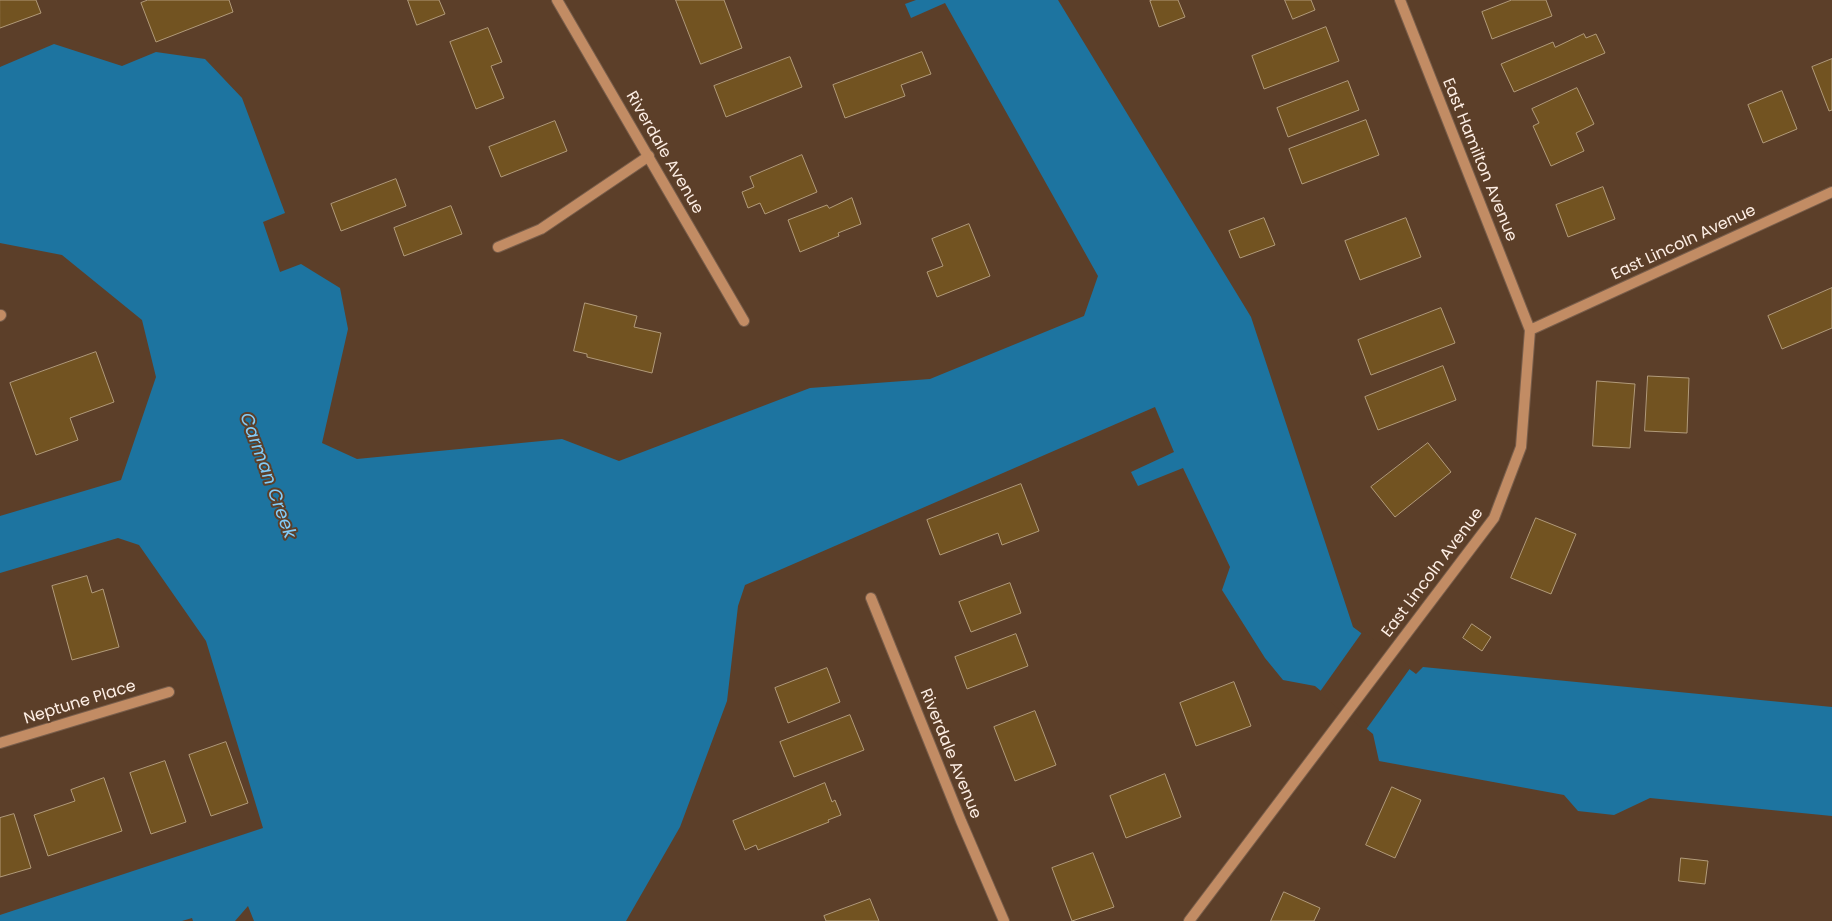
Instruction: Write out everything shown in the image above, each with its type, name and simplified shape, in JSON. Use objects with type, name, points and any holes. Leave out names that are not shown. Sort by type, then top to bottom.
[{"type":"street","name":"Riverdale Avenue","points":[[558,0],[744,321]]},
{"type":"street","name":"East Hamilton Avenue","points":[[1400,0],[1530,330]]},
{"type":"street","points":[[498,247],[541,229],[648,156]]},
{"type":"street","name":"East Lincoln Avenue","points":[[1188,921],[1494,518],[1521,446],[1530,330],[1832,192]]},
{"type":"street","name":"Riverdale Avenue","points":[[871,598],[961,821],[1004,921]]},
{"type":"street","name":"Neptune Place","points":[[0,743],[169,692]]},
{"type":"water","name":"Carman Creek","points":[[916,0],[1058,0],[1251,317],[1353,627],[1416,674],[1423,667],[1832,707],[1832,816],[1650,798],[1614,815],[1578,811],[1564,795],[1379,761],[1373,734],[1315,686],[1283,680],[1265,658],[1222,590],[1230,567],[1183,468],[1138,486],[1131,472],[1174,452],[1155,407],[745,585],[738,606],[727,701],[680,827],[626,921],[254,921],[248,906],[235,921],[193,921],[192,918],[182,921],[0,921],[0,915],[263,828],[206,641],[139,545],[118,538],[0,573],[0,516],[121,480],[156,377],[142,320],[62,255],[0,243],[0,67],[54,44],[122,66],[156,52],[205,59],[242,98],[285,213],[263,222],[280,272],[301,264],[340,288],[348,329],[322,443],[357,459],[562,439],[619,461],[810,388],[930,379],[1084,316],[1098,276],[945,3],[911,18],[905,4]]},
{"type":"pier","points":[[1363,631],[1411,667],[1365,731],[1319,693]]},
{"type":"building","points":[[0,0],[36,0],[41,13],[0,28]]},
{"type":"building","points":[[148,0],[229,0],[233,12],[156,42],[141,3]]},
{"type":"building","points":[[408,0],[439,0],[445,14],[417,25]]},
{"type":"building","points":[[676,0],[724,0],[742,48],[701,64]]},
{"type":"building","points":[[1178,0],[1185,17],[1159,27],[1150,1]]},
{"type":"building","points":[[1285,0],[1311,0],[1315,10],[1293,19]]},
{"type":"building","points":[[1512,0],[1546,0],[1552,16],[1492,39],[1482,12]]},
{"type":"building","points":[[1326,27],[1339,61],[1264,89],[1252,56]]},
{"type":"building","points":[[488,28],[502,62],[491,66],[504,98],[476,109],[450,42]]},
{"type":"building","points":[[1584,34],[1586,38],[1596,34],[1605,53],[1514,92],[1501,64],[1553,42],[1555,47]]},
{"type":"building","points":[[922,52],[931,74],[901,85],[905,96],[845,118],[833,85]]},
{"type":"building","points":[[790,57],[802,87],[726,117],[714,86]]},
{"type":"building","points":[[1832,59],[1832,110],[1829,111],[1812,67]]},
{"type":"building","points":[[1348,81],[1359,110],[1288,137],[1277,108]]},
{"type":"building","points":[[1577,88],[1594,124],[1576,133],[1584,151],[1551,166],[1533,126],[1539,123],[1532,109]]},
{"type":"building","points":[[1782,91],[1797,129],[1763,143],[1748,105]]},
{"type":"building","points":[[1366,120],[1379,155],[1302,184],[1289,149]]},
{"type":"building","points":[[555,121],[567,151],[501,177],[489,147]]},
{"type":"building","points":[[802,155],[817,192],[765,214],[760,203],[748,208],[742,192],[754,187],[750,177]]},
{"type":"building","points":[[396,179],[406,206],[341,231],[331,204]]},
{"type":"building","points":[[1603,187],[1615,219],[1568,237],[1556,205]]},
{"type":"building","points":[[852,198],[861,224],[838,233],[839,236],[800,252],[788,220],[827,205],[829,208]]},
{"type":"building","points":[[451,206],[462,234],[404,256],[394,228]]},
{"type":"building","points":[[1264,218],[1275,245],[1240,258],[1229,231]]},
{"type":"building","points":[[1406,218],[1421,257],[1360,280],[1345,241]]},
{"type":"building","points":[[969,224],[990,276],[937,297],[927,272],[943,266],[932,239]]},
{"type":"building","points":[[1832,288],[1832,328],[1782,349],[1768,316]]},
{"type":"building","points":[[585,303],[637,316],[634,327],[661,333],[652,373],[587,357],[587,354],[574,351]]},
{"type":"building","points":[[1441,308],[1455,343],[1371,375],[1358,340]]},
{"type":"building","points":[[96,352],[114,402],[70,418],[78,440],[36,455],[10,383]]},
{"type":"building","points":[[1443,366],[1456,400],[1378,430],[1365,397]]},
{"type":"building","points":[[1648,376],[1689,378],[1687,433],[1645,431]]},
{"type":"building","points":[[1597,381],[1635,384],[1630,448],[1593,446]]},
{"type":"building","points":[[1428,443],[1451,472],[1395,517],[1371,487]]},
{"type":"building","points":[[1021,484],[1039,531],[1002,545],[998,533],[940,555],[927,520]]},
{"type":"building","points":[[1536,518],[1576,534],[1551,594],[1511,578]]},
{"type":"building","points":[[87,576],[92,593],[103,589],[119,647],[72,660],[52,586]]},
{"type":"building","points":[[1010,583],[1021,613],[971,632],[959,602]]},
{"type":"building","points":[[1472,624],[1491,637],[1482,651],[1463,638]]},
{"type":"building","points":[[1016,634],[1028,666],[967,689],[955,657]]},
{"type":"building","points":[[827,668],[840,702],[788,723],[775,688]]},
{"type":"building","points":[[1234,682],[1251,726],[1196,746],[1180,703]]},
{"type":"building","points":[[1035,711],[1056,765],[1015,781],[994,727]]},
{"type":"building","points":[[850,715],[864,750],[794,777],[780,742]]},
{"type":"building","points":[[226,742],[248,803],[211,816],[189,755]]},
{"type":"building","points":[[165,761],[186,822],[151,834],[130,773]]},
{"type":"building","points":[[1165,774],[1181,817],[1126,838],[1110,796]]},
{"type":"building","points":[[104,778],[122,831],[48,856],[34,815],[75,801],[71,790]]},
{"type":"building","points":[[825,783],[832,802],[835,800],[841,815],[828,820],[829,822],[758,850],[756,845],[745,850],[733,821]]},
{"type":"building","points":[[1392,787],[1421,800],[1395,858],[1366,845]]},
{"type":"building","points":[[14,814],[31,868],[0,877],[0,818]]},
{"type":"building","points":[[1093,853],[1114,907],[1072,921],[1052,868]]},
{"type":"building","points":[[1681,858],[1708,861],[1705,884],[1679,881]]},
{"type":"building","points":[[1284,892],[1320,908],[1314,921],[1271,921]]},
{"type":"building","points":[[870,899],[879,921],[826,921],[824,916]]}]
